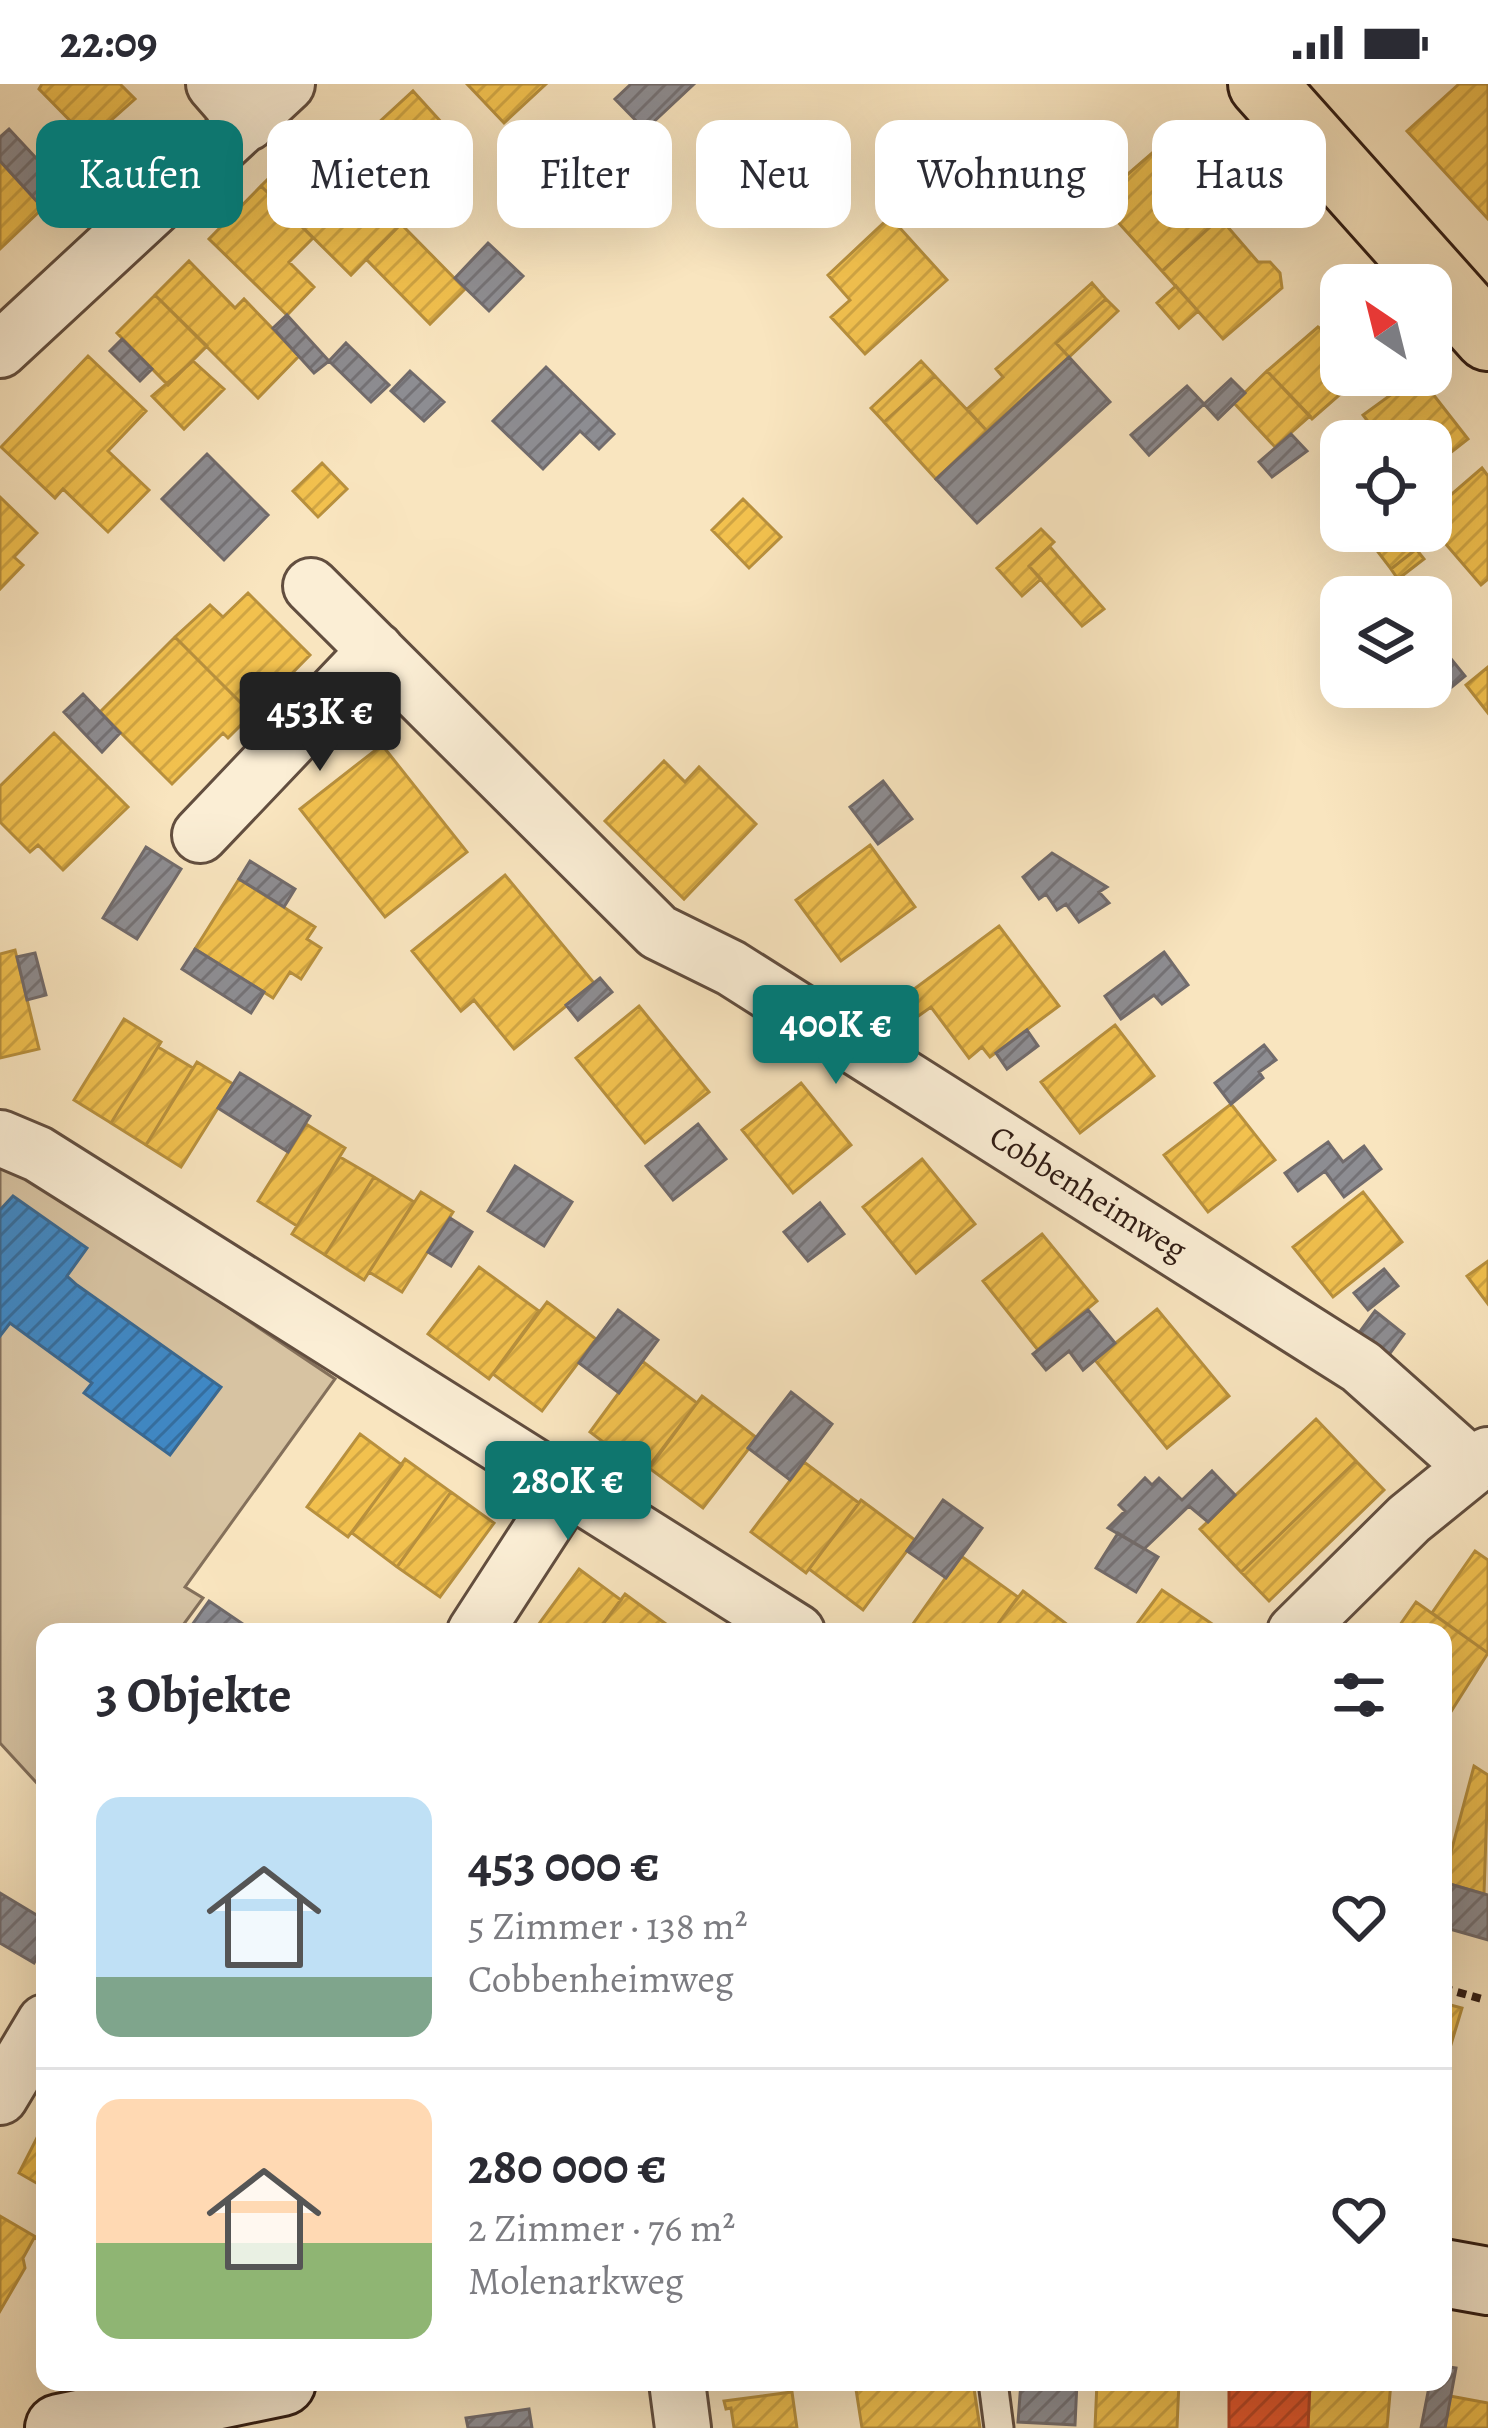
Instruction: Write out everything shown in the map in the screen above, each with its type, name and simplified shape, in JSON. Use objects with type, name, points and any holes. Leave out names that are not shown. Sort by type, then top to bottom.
[{"type":"main road","points":[[1262,84],[1488,337]]},
{"type":"street","points":[[0,350],[231,103],[287,84]]},
{"type":"street","name":"Cobbenheimweg","points":[[311,586],[658,932],[731,968],[1225,1278],[1361,1367],[1480,1460]]},
{"type":"street","points":[[200,835],[376,650]]},
{"type":"street","points":[[0,1138],[38,1154],[781,1623]]},
{"type":"street","points":[[1304,1623],[1409,1519],[1480,1460]]},
{"type":"street","points":[[481,1623],[567,1490]]},
{"type":"street","points":[[0,2096],[36,2007]]},
{"type":"street","points":[[1452,2275],[1488,2281]]},
{"type":"street","points":[[59,2428],[238,2391]]},
{"type":"street","points":[[678,2391],[683,2428]]},
{"type":"lane","points":[[994,2391],[999,2428]]},
{"type":"path","points":[[1452,1991],[1482,2000]]},
{"type":"shaded area","points":[[0,1154],[335,1379],[185,1587],[203,1598],[185,1623],[36,1623],[36,1782],[0,1743]]},
{"type":"building: Wohnen","points":[[42,84],[120,84],[135,99],[111,120],[69,120],[39,89]]},
{"type":"building: Wohnen","points":[[467,84],[546,84],[507,120],[501,120]]},
{"type":"building: Wohnen","points":[[1459,84],[1488,84],[1488,219],[1407,131]]},
{"type":"building: Wohnen","points":[[413,91],[439,120],[381,120]]},
{"type":"building: Wohnen","points":[[1152,153],[1152,228],[1209,228],[1162,271],[1123,228],[1128,228],[1128,174]]},
{"type":"building: Wohnen","points":[[0,161],[36,200],[36,215],[0,249]]},
{"type":"building: Wohnen","points":[[261,186],[267,192],[267,228],[303,228],[313,238],[289,262],[314,287],[287,315],[209,239],[220,228],[243,228],[243,204]]},
{"type":"building: Wohnen","points":[[303,228],[397,228],[351,275]]},
{"type":"building: Wohnen","points":[[397,228],[405,228],[465,289],[430,324],[366,259]]},
{"type":"building: Wohnen","points":[[878,228],[900,228],[947,280],[865,354],[831,317],[850,300],[828,275]]},
{"type":"building: Wohnen","points":[[1209,228],[1229,228],[1258,262],[1270,262],[1280,273],[1282,288],[1223,339],[1162,271]]},
{"type":"building: Wohnen","points":[[189,261],[235,308],[244,299],[299,356],[258,398],[155,295]]},
{"type":"building: Wohnen","points":[[1092,283],[1106,299],[1056,343],[1069,357],[987,431],[967,409],[1003,377],[996,369]]},
{"type":"building: Wohnen","points":[[1176,286],[1198,311],[1179,328],[1157,303]]},
{"type":"building: Wohnen","points":[[155,295],[207,346],[168,385],[117,333]]},
{"type":"building: Wohnen","points":[[1106,299],[1118,311],[1069,357],[1056,343]]},
{"type":"building: Wohnen","points":[[1318,327],[1320,396],[1338,396],[1312,419],[1267,371]]},
{"type":"building: Wohnen","points":[[88,356],[146,411],[108,451],[149,490],[108,532],[63,489],[55,498],[1,447]]},
{"type":"building: Wohnen","points":[[193,361],[224,389],[184,429],[152,396]]},
{"type":"building: Wohnen","points":[[921,361],[935,376],[884,422],[871,408]]},
{"type":"building: Wohnen","points":[[1267,371],[1310,416],[1275,447],[1234,403]]},
{"type":"building: Wohnen","points":[[935,376],[987,431],[936,479],[884,422]]},
{"type":"building: Wohnen","points":[[1389,396],[1434,396],[1468,439],[1452,452],[1452,420],[1367,420],[1363,415]]},
{"type":"building: Wohnen","points":[[322,463],[347,489],[318,517],[293,491]]},
{"type":"building: Wohnen","points":[[1482,468],[1488,476],[1488,579],[1481,585],[1452,551],[1452,494]]},
{"type":"building: Wohnen","points":[[0,497],[37,533],[14,557],[23,565],[0,589]]},
{"type":"building: Wohnen","points":[[743,499],[781,537],[749,568],[712,530]]},
{"type":"building: Wohnen","points":[[1041,529],[1054,542],[1029,566],[1041,579],[1022,596],[997,568]]},
{"type":"building: Wohnen","points":[[1050,547],[1104,609],[1082,626],[1029,566]]},
{"type":"building: Wohnen","points":[[1378,552],[1413,552],[1391,569]]},
{"type":"building: Wohnen","points":[[1412,552],[1424,559],[1402,576],[1391,569]]},
{"type":"building: Wohnen","points":[[248,593],[310,655],[252,714],[175,637],[210,605],[223,617]]},
{"type":"building: Wohnen","points":[[175,637],[252,714],[228,738],[223,733],[172,784],[100,712]]},
{"type":"building: Wohnen","points":[[1488,667],[1488,713],[1466,685]]},
{"type":"building: Wohnen","points":[[54,733],[128,807],[63,870],[38,845],[30,852],[0,822],[0,786]]},
{"type":"building: Wohnen","points":[[382,745],[467,852],[385,917],[300,809]]},
{"type":"building: Wohnen","points":[[664,761],[685,782],[699,767],[756,824],[684,899],[605,821]]},
{"type":"building: Wohnen","points":[[870,845],[915,907],[841,961],[796,900]]},
{"type":"building: Wohnen","points":[[505,875],[594,983],[514,1049],[474,1000],[461,1011],[412,951]]},
{"type":"building: Wohnen","points":[[239,879],[315,927],[307,939],[321,948],[301,979],[290,972],[273,998],[195,949]]},
{"type":"building: Wohnen","points":[[999,926],[1059,1006],[990,1057],[982,1047],[969,1058],[931,1007],[917,1017],[902,998]]},
{"type":"building: Wohnen","points":[[15,950],[39,1049],[0,1058],[0,954]]},
{"type":"building: Wohnen","points":[[639,1006],[709,1092],[645,1143],[576,1058]]},
{"type":"building: Wohnen","points":[[124,1019],[161,1042],[111,1123],[74,1100]]},
{"type":"building: Wohnen","points":[[1115,1025],[1154,1076],[1080,1133],[1041,1082]]},
{"type":"building: Wohnen","points":[[158,1047],[193,1068],[146,1145],[111,1123]]},
{"type":"building: Wohnen","points":[[197,1062],[233,1084],[181,1167],[146,1145]]},
{"type":"building: Wohnen","points":[[801,1083],[851,1145],[793,1193],[742,1130]]},
{"type":"building: Wohnen","points":[[1231,1104],[1275,1160],[1208,1212],[1164,1155]]},
{"type":"building: Wohnen","points":[[306,1124],[345,1148],[297,1226],[258,1201]]},
{"type":"building: Wohnen","points":[[340,1157],[374,1177],[325,1255],[292,1234]]},
{"type":"building: Wohnen","points":[[922,1159],[975,1224],[916,1273],[863,1207]]},
{"type":"building: Wohnen","points":[[374,1177],[414,1202],[364,1280],[325,1255]]},
{"type":"building: Wohnen","points":[[421,1192],[453,1212],[402,1292],[369,1272]]},
{"type":"building: Wohnen","points":[[1363,1192],[1402,1242],[1333,1297],[1293,1247]]},
{"type":"building: Wohnen","points":[[1042,1234],[1097,1301],[1038,1350],[983,1281]]},
{"type":"building: Wohnen","points":[[1488,1261],[1488,1304],[1467,1276]]},
{"type":"building: Wohnen","points":[[479,1267],[539,1311],[489,1379],[428,1334]]},
{"type":"building: Wohnen","points":[[547,1302],[596,1339],[542,1411],[493,1374]]},
{"type":"building: Wohnen","points":[[1157,1309],[1229,1396],[1167,1448],[1095,1360]]},
{"type":"building: Wohnen","points":[[642,1361],[697,1403],[644,1473],[590,1432]]},
{"type":"building: Wohnen","points":[[702,1396],[757,1438],[703,1508],[649,1468]]},
{"type":"building: Wohnen","points":[[1316,1419],[1356,1461],[1241,1572],[1200,1529]]},
{"type":"building: Wohnen","points":[[360,1434],[402,1465],[348,1537],[307,1507]]},
{"type":"building: Wohnen","points":[[405,1459],[451,1492],[397,1567],[352,1533]]},
{"type":"building: Wohnen","points":[[1356,1461],[1384,1490],[1269,1601],[1241,1572]]},
{"type":"building: Wohnen","points":[[804,1462],[859,1503],[806,1573],[751,1532]]},
{"type":"building: Wohnen","points":[[451,1492],[494,1523],[440,1597],[397,1567]]},
{"type":"building: Wohnen","points":[[861,1500],[915,1540],[863,1610],[809,1569]]},
{"type":"building: Wohnen","points":[[1475,1551],[1488,1560],[1488,1653],[1432,1613]]},
{"type":"building: Wohnen","points":[[961,1556],[1018,1597],[999,1623],[914,1623]]},
{"type":"building: Wohnen","points":[[579,1569],[621,1600],[604,1623],[540,1623]]},
{"type":"building: Wohnen","points":[[1162,1590],[1211,1623],[1138,1623]]},
{"type":"building: Wohnen","points":[[1023,1591],[1065,1623],[999,1623]]},
{"type":"building: Wohnen","points":[[625,1594],[665,1623],[604,1623]]},
{"type":"building: Wohnen","points":[[1416,1602],[1446,1623],[1401,1623]]},
{"type":"building: Wohnen","points":[[1452,1628],[1488,1653],[1452,1710]]},
{"type":"building: Wohnen","points":[[1474,1766],[1488,1775],[1484,1894],[1452,1885],[1452,1848]]},
{"type":"building: Wohnen","points":[[1452,2005],[1462,2008],[1452,2041]]},
{"type":"building: Wohnen","points":[[36,2140],[36,2183],[19,2173]]},
{"type":"building: Wohnen","points":[[0,2216],[36,2239],[0,2311]]},
{"type":"building: Wohnen","points":[[856,2391],[974,2391],[980,2428],[862,2428]]},
{"type":"building: Wohnen","points":[[1097,2391],[1179,2391],[1177,2428],[1095,2428]]},
{"type":"building: Wohnen","points":[[1310,2391],[1390,2391],[1387,2428],[1308,2428]]},
{"type":"building: Wohnen","points":[[792,2392],[797,2428],[734,2428],[731,2408],[726,2409],[724,2401]]},
{"type":"building: Wohnen","points":[[1450,2396],[1488,2403],[1488,2428],[1445,2428]]},
{"type":"building: Handel","points":[[1229,2391],[1310,2391],[1308,2428],[1229,2428]]},
{"type":"building: Schulen","points":[[13,1196],[87,1248],[67,1276],[221,1387],[170,1455],[84,1393],[92,1383],[10,1323],[0,1336],[0,1210]]},
{"type":"building: Industrie","points":[[631,84],[694,84],[656,120],[635,120],[615,99]]},
{"type":"building: Industrie","points":[[9,129],[36,158],[36,200],[0,161],[0,137]]},
{"type":"building: Industrie","points":[[488,243],[523,276],[489,311],[455,278]]},
{"type":"building: Industrie","points":[[287,315],[329,361],[314,373],[273,328]]},
{"type":"building: Industrie","points":[[122,339],[152,369],[140,381],[110,351]]},
{"type":"building: Industrie","points":[[346,343],[389,385],[371,402],[329,361]]},
{"type":"building: Industrie","points":[[1069,357],[1110,402],[977,523],[936,479]]},
{"type":"building: Industrie","points":[[546,367],[614,434],[599,449],[580,431],[543,469],[493,421]]},
{"type":"building: Industrie","points":[[410,371],[444,402],[424,421],[391,391]]},
{"type":"building: Industrie","points":[[1231,379],[1245,393],[1218,419],[1204,404]]},
{"type":"building: Industrie","points":[[1187,386],[1204,404],[1149,455],[1131,435]]},
{"type":"building: Industrie","points":[[1291,434],[1307,451],[1272,477],[1259,462]]},
{"type":"building: Industrie","points":[[207,454],[268,515],[224,560],[162,499]]},
{"type":"building: Industrie","points":[[1452,660],[1465,676],[1452,687]]},
{"type":"building: Industrie","points":[[83,694],[120,733],[102,752],[64,712]]},
{"type":"building: Industrie","points":[[883,781],[912,819],[878,844],[850,807]]},
{"type":"building: Industrie","points":[[146,847],[181,869],[137,939],[103,918]]},
{"type":"building: Industrie","points":[[1052,853],[1107,887],[1099,892],[1109,903],[1079,922],[1066,904],[1057,910],[1046,894],[1039,899],[1023,877]]},
{"type":"building: Industrie","points":[[250,861],[295,889],[284,907],[239,879]]},
{"type":"building: Industrie","points":[[195,949],[264,992],[251,1013],[182,969]]},
{"type":"building: Industrie","points":[[1164,952],[1188,985],[1162,1004],[1154,995],[1121,1019],[1105,996]]},
{"type":"building: Industrie","points":[[35,953],[46,995],[27,1000],[17,957]]},
{"type":"building: Industrie","points":[[600,978],[612,992],[578,1020],[566,1005]]},
{"type":"building: Industrie","points":[[1027,1030],[1038,1046],[1007,1069],[996,1053]]},
{"type":"building: Industrie","points":[[1264,1045],[1276,1060],[1259,1072],[1263,1078],[1231,1104],[1215,1083]]},
{"type":"building: Industrie","points":[[240,1073],[310,1116],[288,1152],[218,1108]]},
{"type":"building: Industrie","points":[[698,1124],[726,1159],[673,1200],[646,1166]]},
{"type":"building: Industrie","points":[[1328,1142],[1343,1162],[1364,1146],[1381,1169],[1344,1197],[1325,1171],[1298,1191],[1285,1173]]},
{"type":"building: Industrie","points":[[515,1166],[572,1202],[544,1246],[488,1211]]},
{"type":"building: Industrie","points":[[820,1203],[844,1234],[808,1261],[784,1232]]},
{"type":"building: Industrie","points":[[450,1218],[472,1232],[451,1266],[428,1252]]},
{"type":"building: Industrie","points":[[1384,1269],[1398,1286],[1368,1310],[1354,1293]]},
{"type":"building: Industrie","points":[[618,1310],[658,1340],[619,1393],[579,1363]]},
{"type":"building: Industrie","points":[[1088,1310],[1115,1343],[1083,1370],[1069,1351],[1046,1370],[1033,1354]]},
{"type":"building: Industrie","points":[[1375,1311],[1404,1334],[1385,1360],[1356,1337]]},
{"type":"building: Industrie","points":[[791,1392],[832,1424],[790,1480],[748,1448]]},
{"type":"building: Industrie","points":[[1212,1471],[1235,1495],[1208,1522],[1189,1506],[1144,1549],[1108,1528],[1125,1511],[1119,1505],[1145,1478],[1152,1485],[1159,1478],[1182,1500]]},
{"type":"building: Industrie","points":[[943,1500],[982,1528],[946,1578],[907,1551]]},
{"type":"building: Industrie","points":[[1118,1533],[1158,1557],[1136,1592],[1096,1568]]},
{"type":"building: Industrie","points":[[209,1601],[242,1623],[193,1623]]},
{"type":"building: Industrie","points":[[1452,1885],[1488,1895],[1488,1940],[1452,1930]]},
{"type":"building: Industrie","points":[[0,1893],[36,1915],[36,1960],[34,1963],[0,1943]]},
{"type":"building: Industrie","points":[[1020,2391],[1077,2391],[1075,2425],[1018,2422]]},
{"type":"building: Industrie","points":[[1428,2391],[1452,2391],[1445,2428],[1421,2428]]},
{"type":"building: Industrie","points":[[529,2409],[532,2428],[468,2428],[466,2418]]}]
